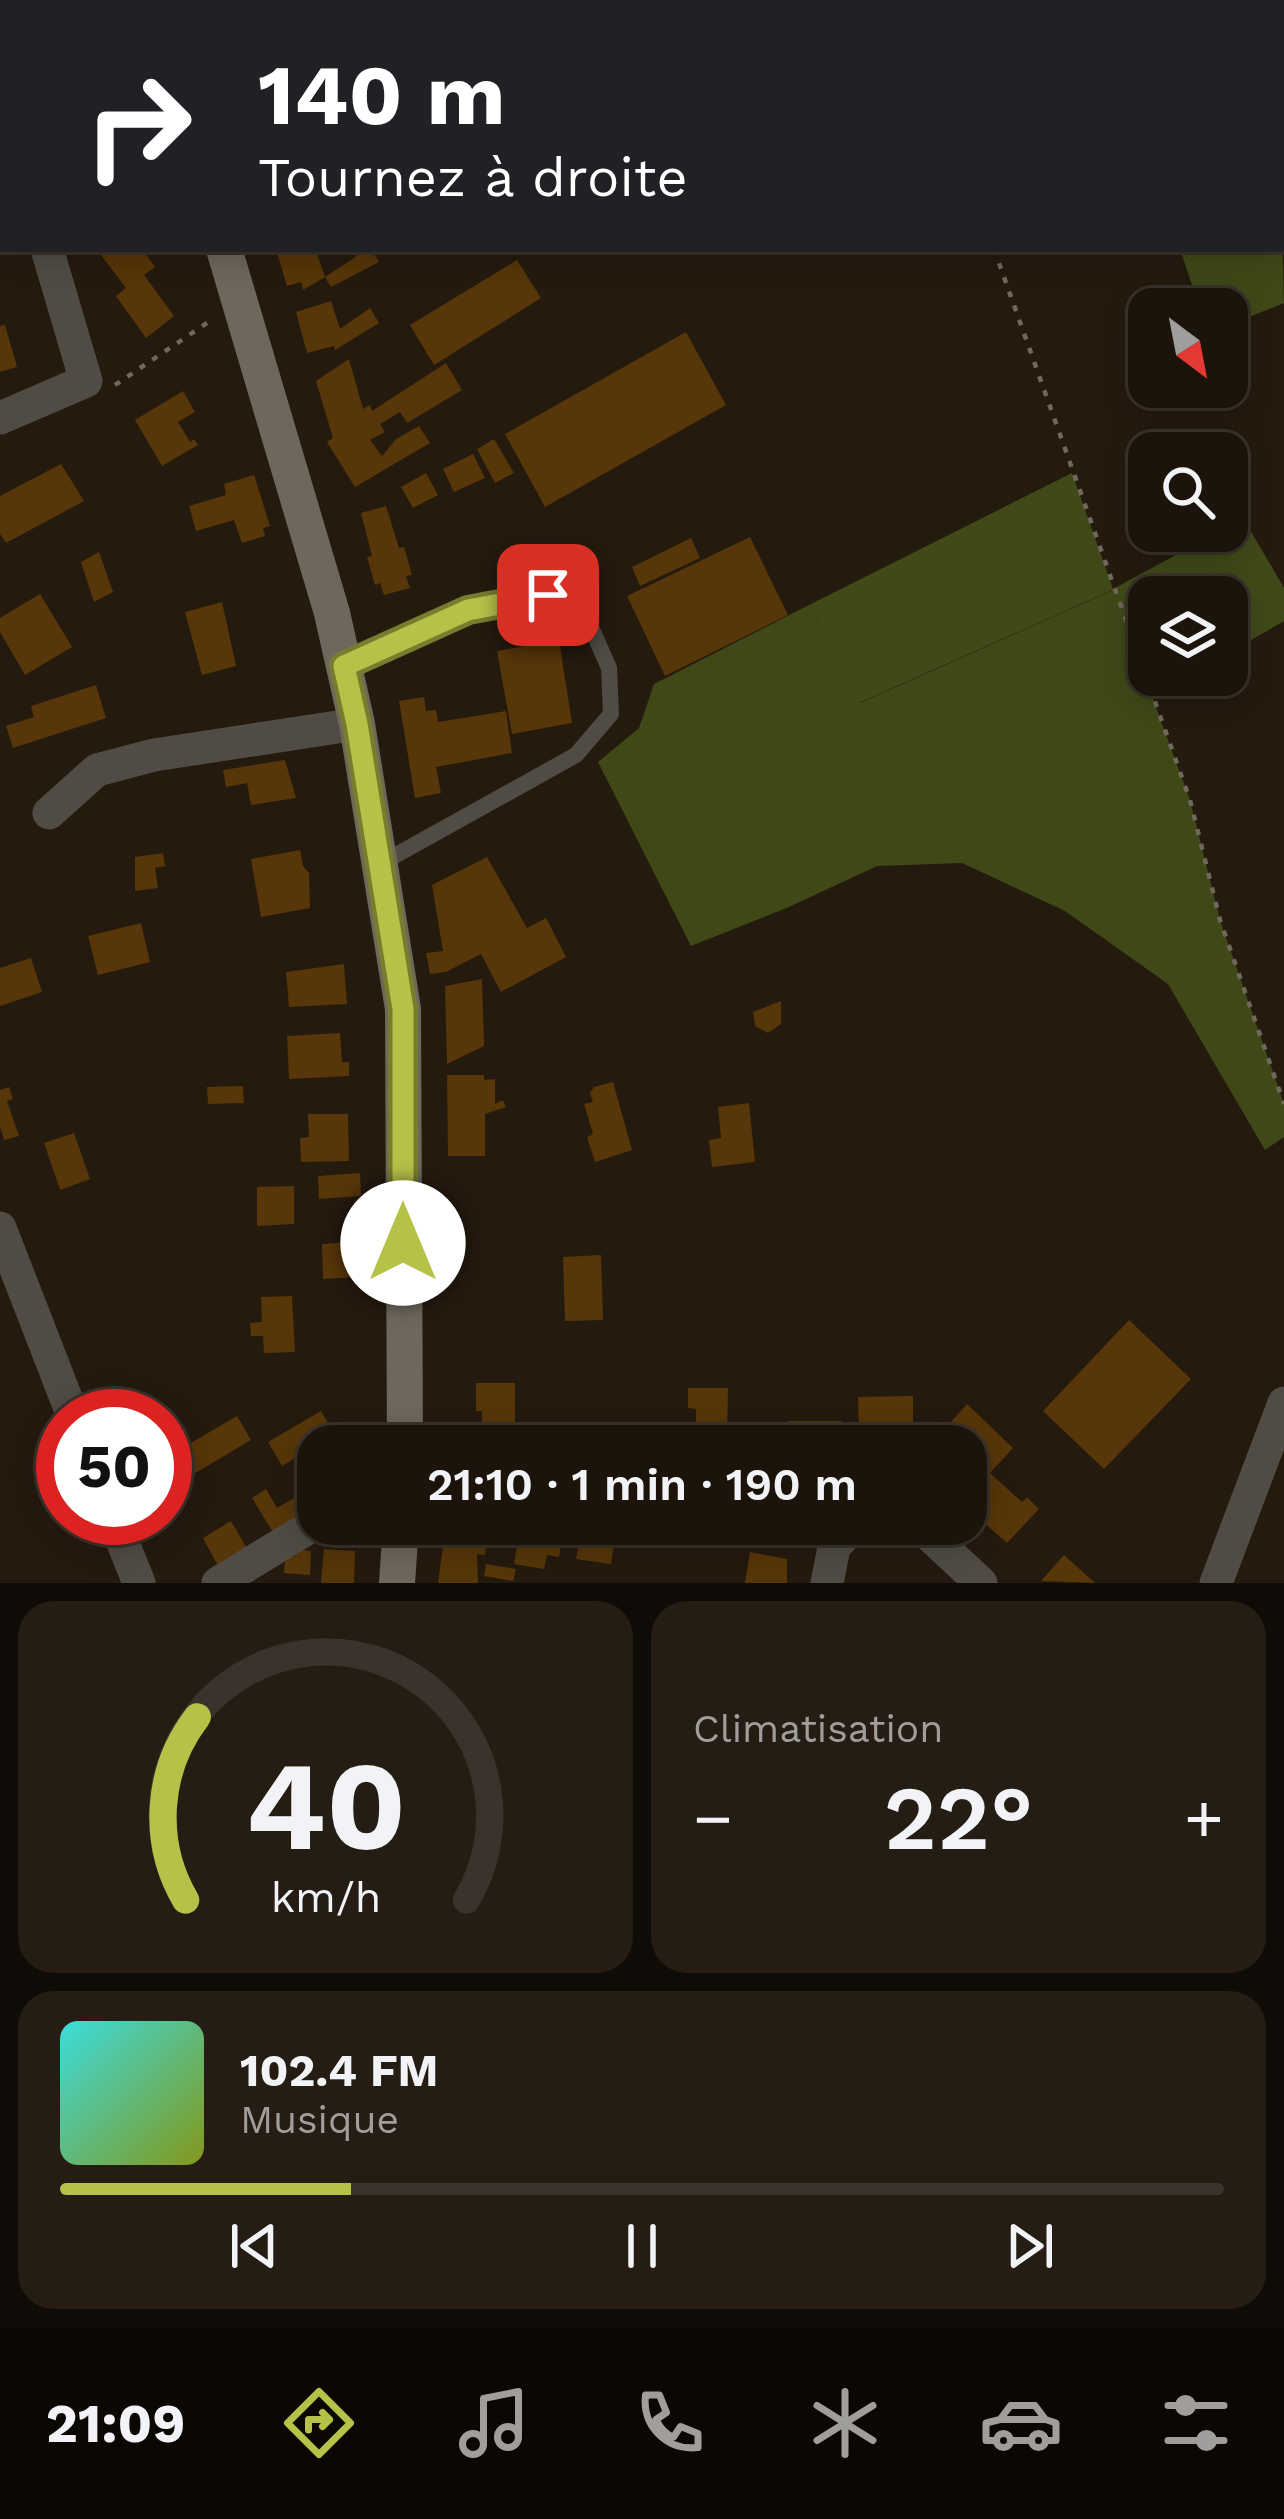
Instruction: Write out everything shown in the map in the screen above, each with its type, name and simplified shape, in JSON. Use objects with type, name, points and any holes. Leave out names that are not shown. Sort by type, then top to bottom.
[{"type":"main road","points":[[225,252],[302,505],[344,666],[403,1009],[405,1425]]},
{"type":"main road","points":[[397,1583],[400,1545]]},
{"type":"street","points":[[0,418],[86,381],[47,252]]},
{"type":"street","points":[[49,813],[97,770],[154,755],[357,724]]},
{"type":"street","points":[[0,1228],[63,1389]]},
{"type":"street","points":[[1216,1583],[1270,1478],[1284,1403]]},
{"type":"street","points":[[218,1583],[297,1535]]},
{"type":"street","points":[[124,1545],[139,1583]]},
{"type":"street","points":[[827,1583],[835,1545]]},
{"type":"street","points":[[940,1545],[981,1583]]},
{"type":"lane","points":[[344,666],[468,610],[548,595],[586,618],[609,668],[611,714],[575,755],[380,864]]},
{"type":"path","points":[[995,252],[1190,800],[1220,920],[1284,1104]]},
{"type":"path","points":[[86,381],[108,390],[239,301]]},
{"type":"green space","points":[[1181,252],[1283,252],[1284,303],[1248,318],[1248,288],[1193,288]]},
{"type":"green space","points":[[1072,473],[1113,589],[1128,581],[1128,634],[1112,590],[859,703],[811,604]]},
{"type":"green space","points":[[1248,527],[1284,588],[1284,621],[1248,642],[1248,576],[1137,576],[1181,552],[1248,552]]},
{"type":"green space","points":[[1113,590],[1128,631],[1128,696],[1152,696],[1190,800],[1220,920],[1284,1104],[1284,1137],[1265,1150],[1168,984],[1065,911],[962,863],[877,866],[691,946],[598,762],[639,728],[654,684],[811,604],[860,703]]},
{"type":"building","points":[[144,252],[155,267],[144,275],[174,316],[146,338],[116,296],[126,288],[101,255]]},
{"type":"building","points":[[277,252],[316,252],[325,277],[303,290],[301,282],[287,286]]},
{"type":"building","points":[[354,252],[373,252],[379,262],[331,287],[325,277],[357,256]]},
{"type":"building","points":[[517,260],[541,298],[434,365],[410,325]]},
{"type":"building","points":[[331,301],[340,329],[370,308],[379,323],[335,350],[334,346],[307,353],[296,312]]},
{"type":"building","points":[[5,325],[17,367],[0,372],[0,326]]},
{"type":"building","points":[[686,332],[726,405],[545,507],[505,434]]},
{"type":"building","points":[[349,359],[363,409],[370,405],[372,411],[446,363],[462,390],[407,423],[400,412],[380,424],[385,432],[370,440],[382,456],[396,439],[419,426],[430,443],[355,487],[327,442],[333,438],[316,381]]},
{"type":"building","points":[[183,391],[195,412],[178,422],[190,442],[194,439],[198,445],[162,466],[135,420]]},
{"type":"building","points":[[494,439],[514,473],[495,483],[477,449]]},
{"type":"building","points":[[473,454],[485,478],[454,492],[443,469]]},
{"type":"building","points":[[61,464],[84,501],[6,543],[0,534],[0,496]]},
{"type":"building","points":[[426,473],[438,495],[413,508],[401,487]]},
{"type":"building","points":[[254,475],[270,526],[263,528],[265,536],[242,543],[234,520],[196,531],[189,506],[226,495],[224,484]]},
{"type":"building","points":[[386,506],[412,575],[406,576],[410,588],[384,595],[380,583],[375,585],[367,557],[372,556],[361,513]]},
{"type":"building","points":[[750,537],[788,615],[665,676],[627,596]]},
{"type":"building","points":[[691,538],[700,558],[640,586],[632,567]]},
{"type":"building","points":[[99,552],[113,592],[94,602],[81,562]]},
{"type":"building","points":[[40,594],[72,647],[25,675],[0,632],[0,618]]},
{"type":"building","points":[[222,602],[236,666],[202,675],[185,612]]},
{"type":"building","points":[[559,640],[572,723],[512,734],[497,651]]},
{"type":"building","points":[[96,685],[106,718],[13,748],[6,726],[34,717],[31,706]]},
{"type":"building","points":[[424,697],[426,711],[436,710],[438,722],[506,711],[512,753],[436,767],[441,793],[415,798],[399,701]]},
{"type":"building","points":[[285,760],[296,798],[251,805],[247,783],[226,787],[223,770]]},
{"type":"building","points":[[300,850],[309,873],[310,908],[261,917],[251,859]]},
{"type":"building","points":[[163,853],[165,866],[155,868],[158,888],[135,891],[135,857]]},
{"type":"building","points":[[487,857],[527,928],[546,918],[566,957],[501,992],[481,954],[446,972],[430,974],[426,953],[443,951],[432,885]]},
{"type":"building","points":[[141,923],[150,962],[98,975],[88,936]]},
{"type":"building","points":[[31,958],[42,992],[0,1006],[0,968]]},
{"type":"building","points":[[344,964],[347,1004],[289,1007],[286,972]]},
{"type":"building","points":[[482,979],[484,1046],[447,1064],[445,986]]},
{"type":"building","points":[[781,1001],[781,1024],[768,1033],[755,1026],[753,1012]]},
{"type":"building","points":[[340,1033],[342,1062],[349,1062],[349,1076],[289,1079],[287,1036]]},
{"type":"building","points":[[447,1075],[495,1079],[495,1104],[503,1100],[506,1107],[485,1114],[485,1156],[448,1156]]},
{"type":"building","points":[[613,1082],[632,1150],[595,1162],[584,1104],[593,1102],[594,1087]]},
{"type":"building","points":[[243,1086],[244,1103],[208,1104],[207,1087]]},
{"type":"building","points":[[9,1087],[13,1099],[7,1101],[19,1136],[4,1140],[0,1090]]},
{"type":"building","points":[[749,1103],[755,1162],[712,1167],[709,1140],[721,1138],[718,1107]]},
{"type":"building","points":[[308,1114],[348,1114],[349,1161],[301,1162],[300,1138],[309,1137]]},
{"type":"building","points":[[74,1133],[90,1179],[60,1190],[44,1143]]},
{"type":"building","points":[[360,1173],[361,1196],[319,1199],[318,1176]]},
{"type":"building","points":[[294,1186],[294,1224],[257,1226],[257,1187]]},
{"type":"building","points":[[353,1242],[355,1277],[323,1279],[322,1244]]},
{"type":"building","points":[[601,1255],[603,1320],[565,1321],[563,1257]]},
{"type":"building","points":[[292,1296],[295,1352],[264,1353],[263,1336],[251,1336],[250,1323],[262,1322],[261,1297]]},
{"type":"building","points":[[1129,1320],[1191,1379],[1104,1469],[1043,1411]]},
{"type":"building","points":[[476,1383],[515,1383],[515,1425],[482,1425],[482,1411],[476,1411]]},
{"type":"building","points":[[688,1388],[728,1388],[727,1425],[696,1425],[696,1409],[688,1408]]},
{"type":"building","points":[[913,1396],[913,1425],[859,1425],[858,1397]]},
{"type":"building","points":[[967,1404],[1013,1448],[990,1473],[987,1425],[949,1425]]},
{"type":"building","points":[[321,1411],[329,1425],[297,1425]]},
{"type":"building","points":[[237,1416],[251,1440],[192,1475],[192,1442]]},
{"type":"building","points":[[788,1421],[842,1421],[842,1425],[788,1425]]},
{"type":"building","points":[[297,1425],[297,1457],[282,1466],[268,1442]]},
{"type":"building","points":[[990,1473],[1022,1502],[1027,1497],[1039,1509],[1007,1543],[987,1525]]},
{"type":"building","points":[[266,1489],[277,1508],[297,1496],[297,1519],[274,1534],[252,1498]]},
{"type":"building","points":[[231,1521],[248,1550],[219,1568],[203,1538]]},
{"type":"building","points":[[443,1545],[487,1545],[485,1555],[477,1554],[478,1583],[438,1583]]},
{"type":"building","points":[[517,1545],[561,1545],[559,1557],[547,1555],[544,1569],[514,1564]]},
{"type":"building","points":[[578,1545],[614,1545],[611,1564],[576,1559]]},
{"type":"building","points":[[296,1549],[311,1551],[310,1575],[284,1573],[285,1556],[295,1557]]},
{"type":"building","points":[[324,1549],[355,1551],[354,1583],[321,1583]]},
{"type":"building","points":[[750,1552],[787,1559],[787,1583],[745,1583]]},
{"type":"building","points":[[1064,1555],[1095,1583],[1041,1581]]},
{"type":"building","points":[[486,1564],[516,1569],[513,1581],[484,1576]]},
{"type":"route","points":[[403,1243],[403,1009],[344,666],[468,610],[548,595]]}]
